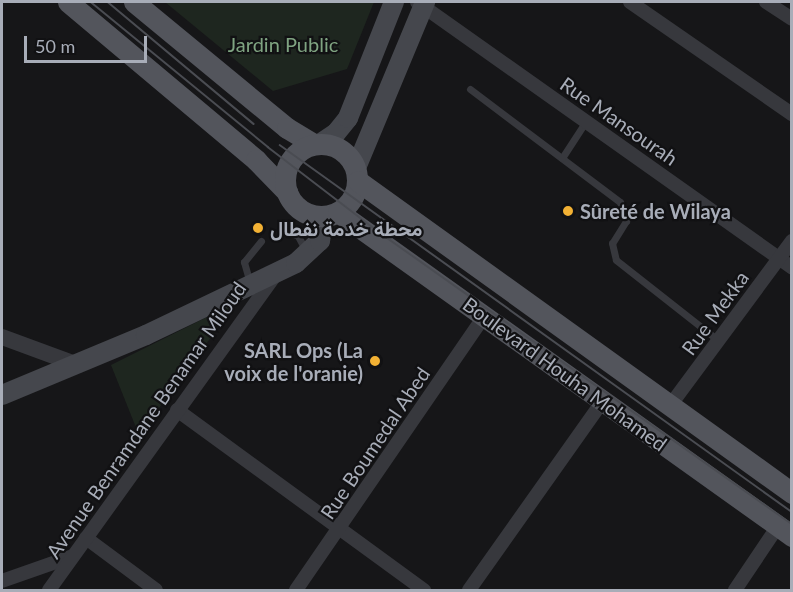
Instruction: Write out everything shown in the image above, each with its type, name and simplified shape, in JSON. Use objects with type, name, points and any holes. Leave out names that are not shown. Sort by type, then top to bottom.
[{"type":"main road","points":[[68,2],[256,160],[299,208],[331,214]]},
{"type":"main road","points":[[134,2],[286,128],[317,144],[343,150],[357,174]]},
{"type":"main road","points":[[287,192],[289,163],[300,150],[317,144],[348,118],[394,2]]},
{"type":"main road","points":[[2,395],[78,365],[251,286],[307,254],[322,237],[331,214],[353,198],[357,174],[422,3]]},
{"type":"main road","name":"Boulevard Houha Mohamed","points":[[357,174],[669,407],[792,493]]},
{"type":"main road","name":"Boulevard Houha Mohamed","points":[[331,214],[484,316],[785,531]]},
{"type":"street","points":[[630,2],[792,114]]},
{"type":"street","points":[[766,2],[792,19]]},
{"type":"street","name":"Rue Mansourah","points":[[422,3],[792,268]]},
{"type":"street","name":"Rue Mekka","points":[[669,407],[792,241]]},
{"type":"street","name":"Avenue Benramdane Benamar Miloud","points":[[49,591],[277,273]]},
{"type":"street","name":"Rue Boumedal Abed","points":[[296,591],[484,316]]},
{"type":"street","points":[[2,337],[78,365]]},
{"type":"street","points":[[469,591],[602,402]]},
{"type":"street","points":[[177,410],[423,591]]},
{"type":"street","points":[[735,591],[785,531]]},
{"type":"street","points":[[86,538],[156,591]]},
{"type":"street","points":[[2,581],[73,556]]},
{"type":"lane","points":[[470,89],[620,202],[625,210],[626,220],[612,243],[616,260],[719,340]]},
{"type":"lane","points":[[562,158],[586,122]]},
{"type":"lane","points":[[282,229],[298,236],[307,254]]},
{"type":"lane","points":[[251,286],[244,262],[261,241]]},
{"type":"green space","name":"Jardin Public","points":[[165,2],[374,2],[347,69],[273,91]]},
{"type":"green space","points":[[237,302],[139,435],[111,365]]},
{"type":"tram line","points":[[91,2],[268,147],[376,230],[792,524]]},
{"type":"tram line","points":[[108,2],[254,124]]},
{"type":"tram line","points":[[280,145],[792,512]]},
{"type":"place","name":"Sûreté de Wilaya","points":[[568,211]]},
{"type":"place","name":"محطة خدمة نفطال","points":[[258,228]]},
{"type":"place","name":"SARL Ops (La voix de l'oranie)","points":[[375,361]]}]
